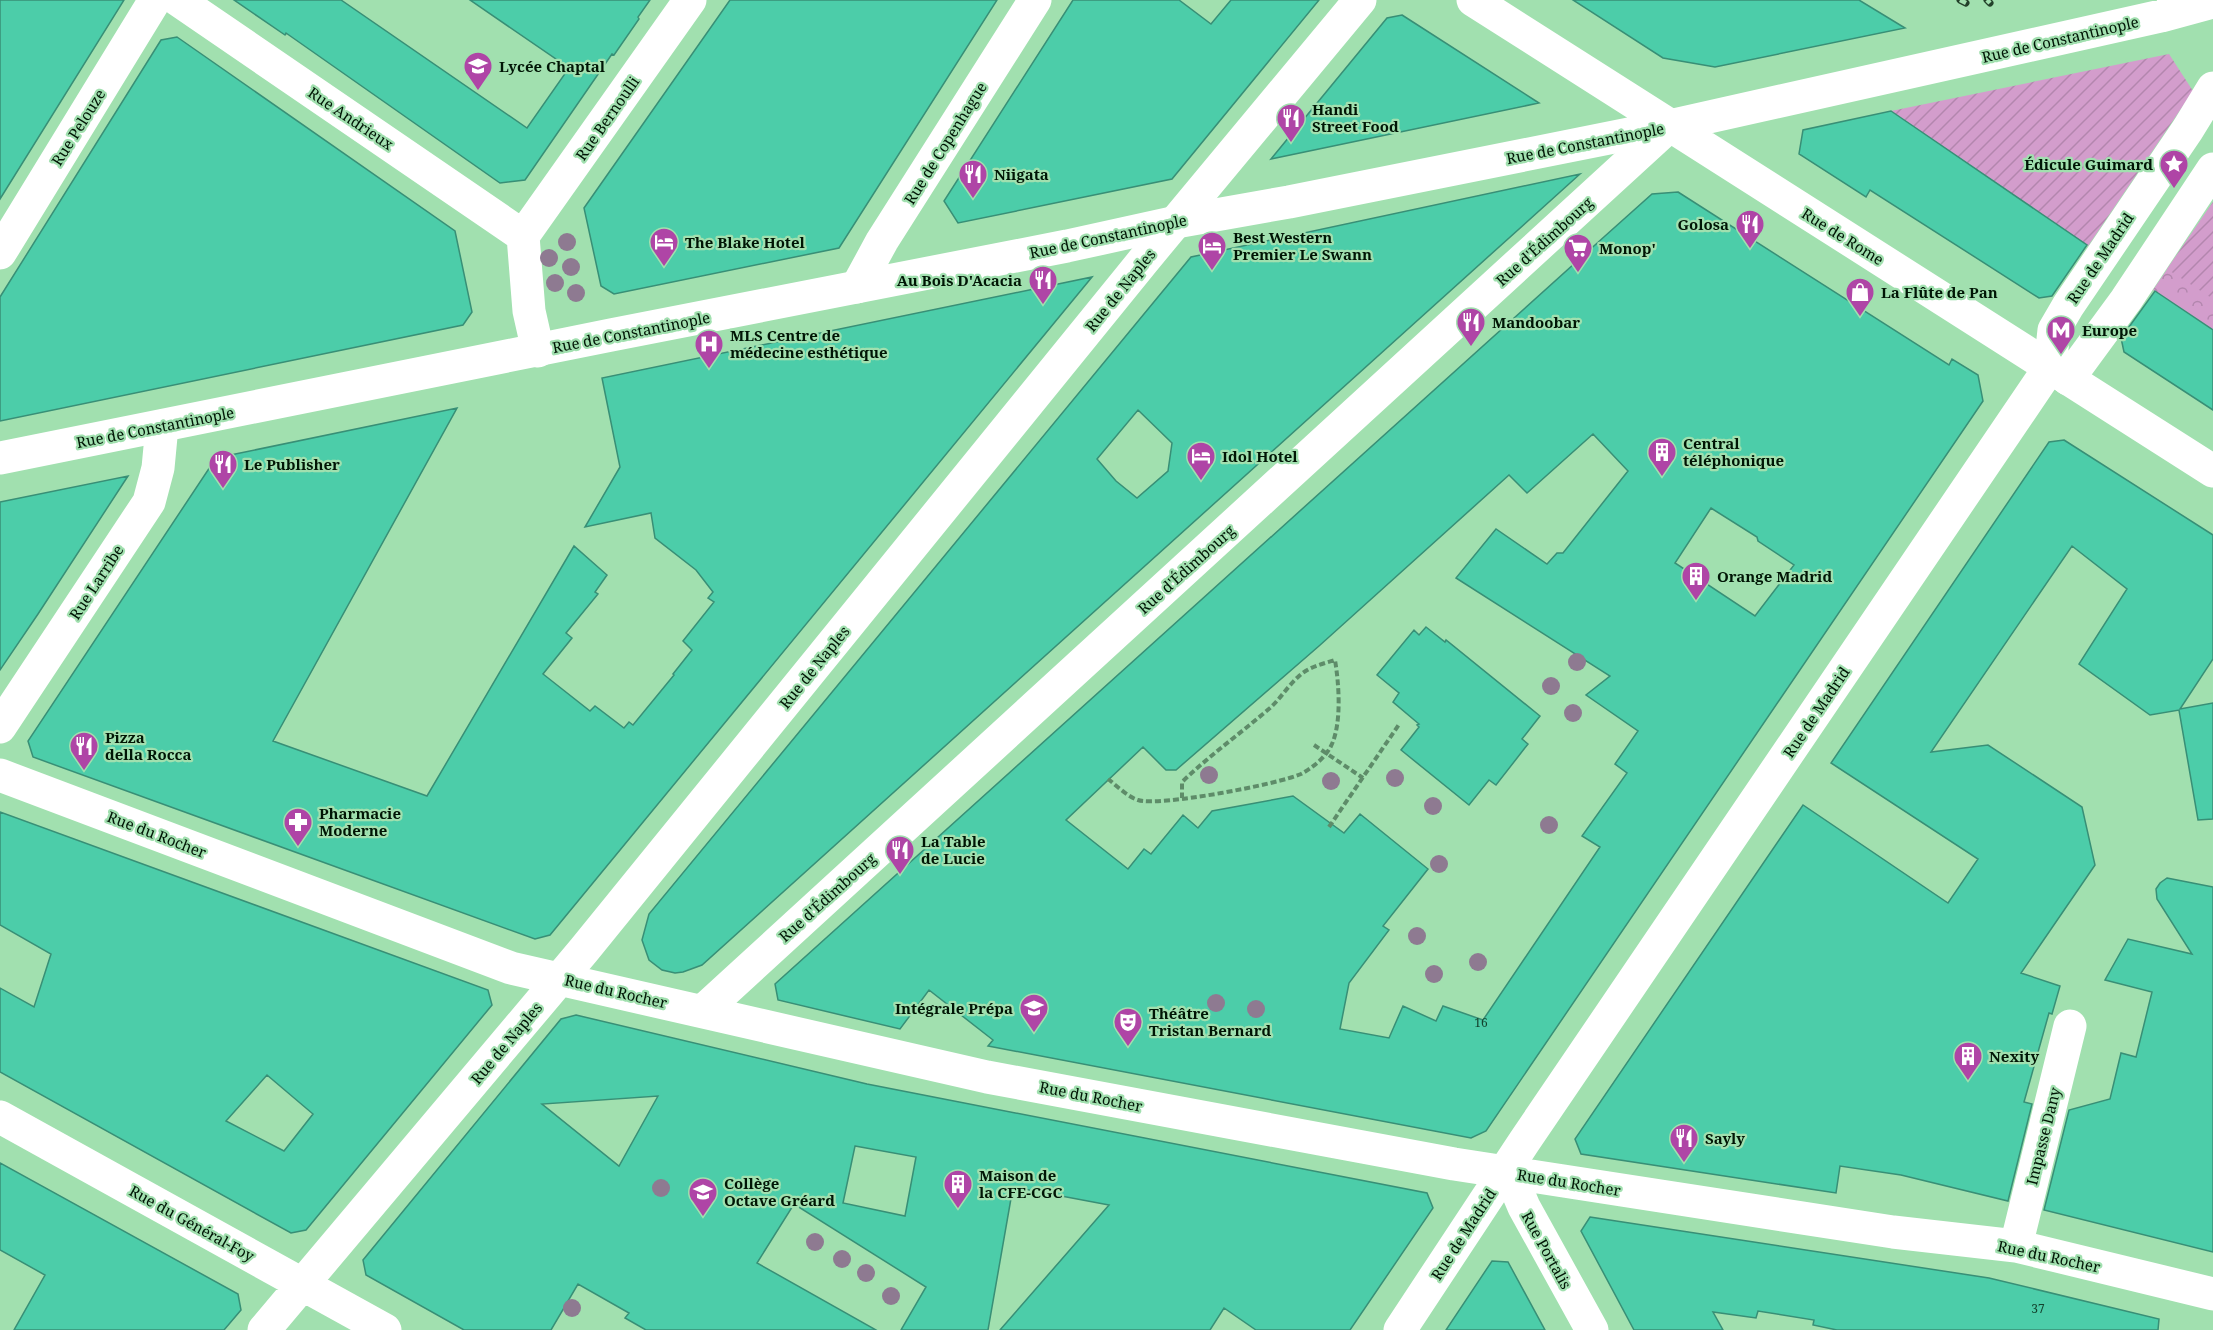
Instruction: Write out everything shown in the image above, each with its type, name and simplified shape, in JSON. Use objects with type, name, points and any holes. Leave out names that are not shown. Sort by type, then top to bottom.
[{"type":"street","name":"Rue Pelouze","points":[[0,253],[155,0]]},
{"type":"street","name":"Rue Andrieux","points":[[178,0],[524,236]]},
{"type":"street","name":"Rue Bernoulli","points":[[524,236],[690,0]]},
{"type":"street","name":"Rue de Copenhague","points":[[857,287],[882,241],[1035,0]]},
{"type":"street","name":"Rue de Naples","points":[[264,1330],[560,978],[1176,222],[1360,0]]},
{"type":"street","name":"Rue de Rome","points":[[1473,0],[2213,471]]},
{"type":"street","name":"Rue de Constantinople","points":[[0,458],[1067,246],[1176,222],[1289,202],[1669,126],[2149,19],[2213,2]]},
{"type":"street","name":"Rue de Madrid","points":[[2059,373],[2054,330],[2067,306],[2188,129],[2213,88]]},
{"type":"street","name":"Rue d'Édimbourg","points":[[703,1011],[1669,126]]},
{"type":"street","name":"Rue de Madrid","points":[[1400,1330],[1507,1167],[2059,373],[2126,300],[2213,169]]},
{"type":"street","points":[[524,236],[529,311],[538,351]]},
{"type":"street","name":"Rue Larribe","points":[[0,727],[149,502],[158,468],[162,426]]},
{"type":"street","name":"Rue du Rocher","points":[[0,775],[511,968],[987,1077],[1454,1164],[1893,1232],[2016,1246],[2213,1294]]},
{"type":"street","name":"Impasse Dany","points":[[2016,1246],[2070,1026]]},
{"type":"street","name":"Rue du Général-Foy","points":[[0,1117],[385,1330]]},
{"type":"street","name":"Rue Portalis","points":[[1507,1167],[1524,1208],[1592,1330]]},
{"type":"path","points":[[1108,779],[1138,800],[1158,802],[1267,784],[1300,774],[1311,768],[1331,745],[1338,699],[1335,660],[1304,672],[1272,706],[1225,743],[1182,782],[1182,798]]},
{"type":"path","points":[[1329,827],[1400,723]]},
{"type":"path","points":[[1314,745],[1363,778]]},
{"type":"green space","points":[[2169,54],[2193,91],[2088,246],[1891,111]]},
{"type":"green space","points":[[2213,202],[2213,330],[2153,290]]},
{"type":"green space","points":[[2213,202],[2213,299],[2167,269]]},
{"type":"building","points":[[0,0],[124,0],[0,199]]},
{"type":"building","name":"Lycée Chaptal","points":[[234,0],[341,0],[527,128],[569,68],[470,0],[650,0],[614,55],[612,54],[525,180],[500,183],[286,33],[285,35]]},
{"type":"building","points":[[730,0],[997,0],[839,248],[614,294],[601,286],[584,208]]},
{"type":"building","points":[[1073,0],[1179,0],[1211,24],[1231,0],[1319,0],[1172,179],[958,223],[944,201]]},
{"type":"building","points":[[1573,0],[1859,0],[1905,28],[1715,67],[1663,58]]},
{"type":"building","points":[[1402,15],[1539,103],[1271,159],[1387,18]]},
{"type":"building","points":[[177,37],[455,231],[472,312],[463,325],[0,421],[0,297],[161,40]]},
{"type":"building","points":[[1891,111],[2087,245],[2052,296],[2039,298],[1870,190],[1866,197],[1799,154],[1803,130]]},
{"type":"building","points":[[1580,174],[702,965],[675,973],[662,970],[649,960],[642,940],[649,914],[1191,257]],"holes":[[[1138,410],[1172,443],[1168,471],[1137,498],[1116,481],[1097,459]]]},
{"type":"building","points":[[1678,192],[1949,365],[1952,359],[1978,375],[1983,401],[1486,1131],[1471,1138],[988,1046],[993,1040],[929,990],[900,1029],[778,1000],[775,984],[1652,194]],"holes":[[[1593,434],[1628,471],[1563,553],[1557,553],[1547,564],[1496,529],[1456,578],[1610,676],[1586,695],[1638,731],[1615,764],[1627,773],[1582,836],[1600,847],[1483,1020],[1443,1006],[1436,1021],[1403,1006],[1389,1038],[1340,1029],[1349,983],[1389,930],[1383,926],[1428,869],[1360,814],[1344,833],[1293,796],[1212,811],[1198,828],[1183,815],[1151,854],[1144,849],[1128,869],[1066,820],[1143,747],[1166,770],[1176,770],[1319,646],[1509,475],[1527,493]],[[1711,508],[1757,537],[1758,541],[1794,565],[1755,616],[1675,563]]]},
{"type":"building","points":[[1092,277],[550,935],[535,939],[33,757],[28,741],[216,458],[457,408],[273,741],[427,796],[574,546],[607,575],[595,592],[598,594],[566,633],[572,638],[543,674],[590,711],[595,706],[624,728],[629,722],[633,725],[692,650],[683,641],[714,602],[708,598],[713,592],[696,570],[655,538],[651,513],[585,527],[620,467],[602,378]]},
{"type":"building","points":[[2155,291],[2213,330],[2213,410],[2124,352],[2121,338]]},
{"type":"building","points":[[2064,440],[2213,535],[2213,659],[2180,709],[2213,703],[2213,819],[2198,820],[2179,710],[2150,715],[2079,664],[2127,589],[2072,546],[1931,752],[1988,745],[2082,807],[2095,865],[2021,973],[2060,986],[2052,1014],[2049,1013],[2024,1102],[2032,1104],[2008,1201],[1901,1175],[1840,1166],[1836,1193],[1581,1154],[1575,1139],[1803,805],[1948,903],[1978,859],[1831,763],[2049,442]]},
{"type":"building","points":[[128,476],[38,614],[0,670],[0,502]]},
{"type":"building","points":[[1426,627],[1445,642],[1446,640],[1540,716],[1522,739],[1528,744],[1496,785],[1489,780],[1469,805],[1401,750],[1419,724],[1393,702],[1399,693],[1377,675],[1414,630],[1419,635]]},
{"type":"building","points":[[0,812],[488,990],[492,1005],[306,1230],[291,1233],[0,1072],[0,988],[34,1007],[51,954],[0,925]],"holes":[[[267,1075],[313,1114],[284,1151],[226,1121]]]},
{"type":"building","points":[[2167,878],[2213,887],[2213,1252],[2044,1210],[2069,1110],[2110,1099],[2121,1053],[2136,1057],[2152,992],[2105,980],[2128,939],[2192,954],[2157,899],[2156,889]]},
{"type":"building","points":[[576,1015],[867,1084],[1427,1193],[1433,1208],[1350,1330],[1256,1330],[1224,1308],[1210,1330],[1000,1330],[1109,1205],[1013,1187],[988,1330],[901,1330],[926,1287],[794,1204],[757,1263],[876,1330],[646,1330],[625,1318],[629,1313],[578,1284],[551,1330],[464,1330],[366,1275],[363,1260],[561,1019]],"holes":[[[658,1096],[619,1166],[542,1104]],[[855,1146],[916,1157],[905,1216],[843,1203]]]},
{"type":"building","points":[[0,1163],[238,1294],[241,1310],[224,1330],[14,1330],[45,1275],[0,1250]]},
{"type":"building","points":[[1590,1217],[1989,1278],[2159,1319],[2158,1330],[1837,1330],[1813,1325],[1814,1320],[1758,1311],[1756,1318],[1713,1312],[1723,1330],[1634,1330],[1581,1231]]},
{"type":"building","points":[[1492,1261],[1508,1262],[1545,1330],[1446,1330]]},
{"type":"railway","points":[[1960,0],[1966,3]]},
{"type":"railway","points":[[1987,0],[1990,3]]},
{"type":"place","name":"Lycée Chaptal","points":[[478,92]]},
{"type":"place","name":"Handi Street Food","points":[[1291,144]]},
{"type":"place","name":"Édicule Guimard","points":[[2174,190]]},
{"type":"place","name":"Niigata","points":[[973,200]]},
{"type":"place","name":"Golosa","points":[[1750,250]]},
{"type":"place","name":"The Blake Hotel","points":[[664,268]]},
{"type":"place","name":"Best Western Premier Le Swann","points":[[1212,272]]},
{"type":"place","name":"Monop'","points":[[1578,274]]},
{"type":"place","name":"Au Bois D'Acacia","points":[[1043,306]]},
{"type":"place","name":"La Flûte de Pan","points":[[1860,318]]},
{"type":"place","name":"Mandoobar","points":[[1471,348]]},
{"type":"place","name":"Europe","points":[[2061,356]]},
{"type":"place","name":"MLS Centre de médecine esthétique","points":[[709,370]]},
{"type":"place","name":"Central téléphonique","points":[[1662,478]]},
{"type":"place","name":"Idol Hotel","points":[[1201,482]]},
{"type":"place","name":"Le Publisher","points":[[223,490]]},
{"type":"place","name":"Orange Madrid","points":[[1696,602]]},
{"type":"place","name":"Pizza della Rocca","points":[[84,772]]},
{"type":"place","name":"Pharmacie Moderne","points":[[298,848]]},
{"type":"place","name":"La Table de Lucie","points":[[900,876]]},
{"type":"place","name":"Intégrale Prépa","points":[[1034,1034]]},
{"type":"place","name":"Théâtre Tristan Bernard","points":[[1128,1048]]},
{"type":"place","name":"Nexity","points":[[1968,1082]]},
{"type":"place","name":"Sayly","points":[[1684,1164]]},
{"type":"place","name":"Maison de la CFE-CGC","points":[[958,1210]]},
{"type":"place","name":"Collège Octave Gréard","points":[[703,1218]]}]
